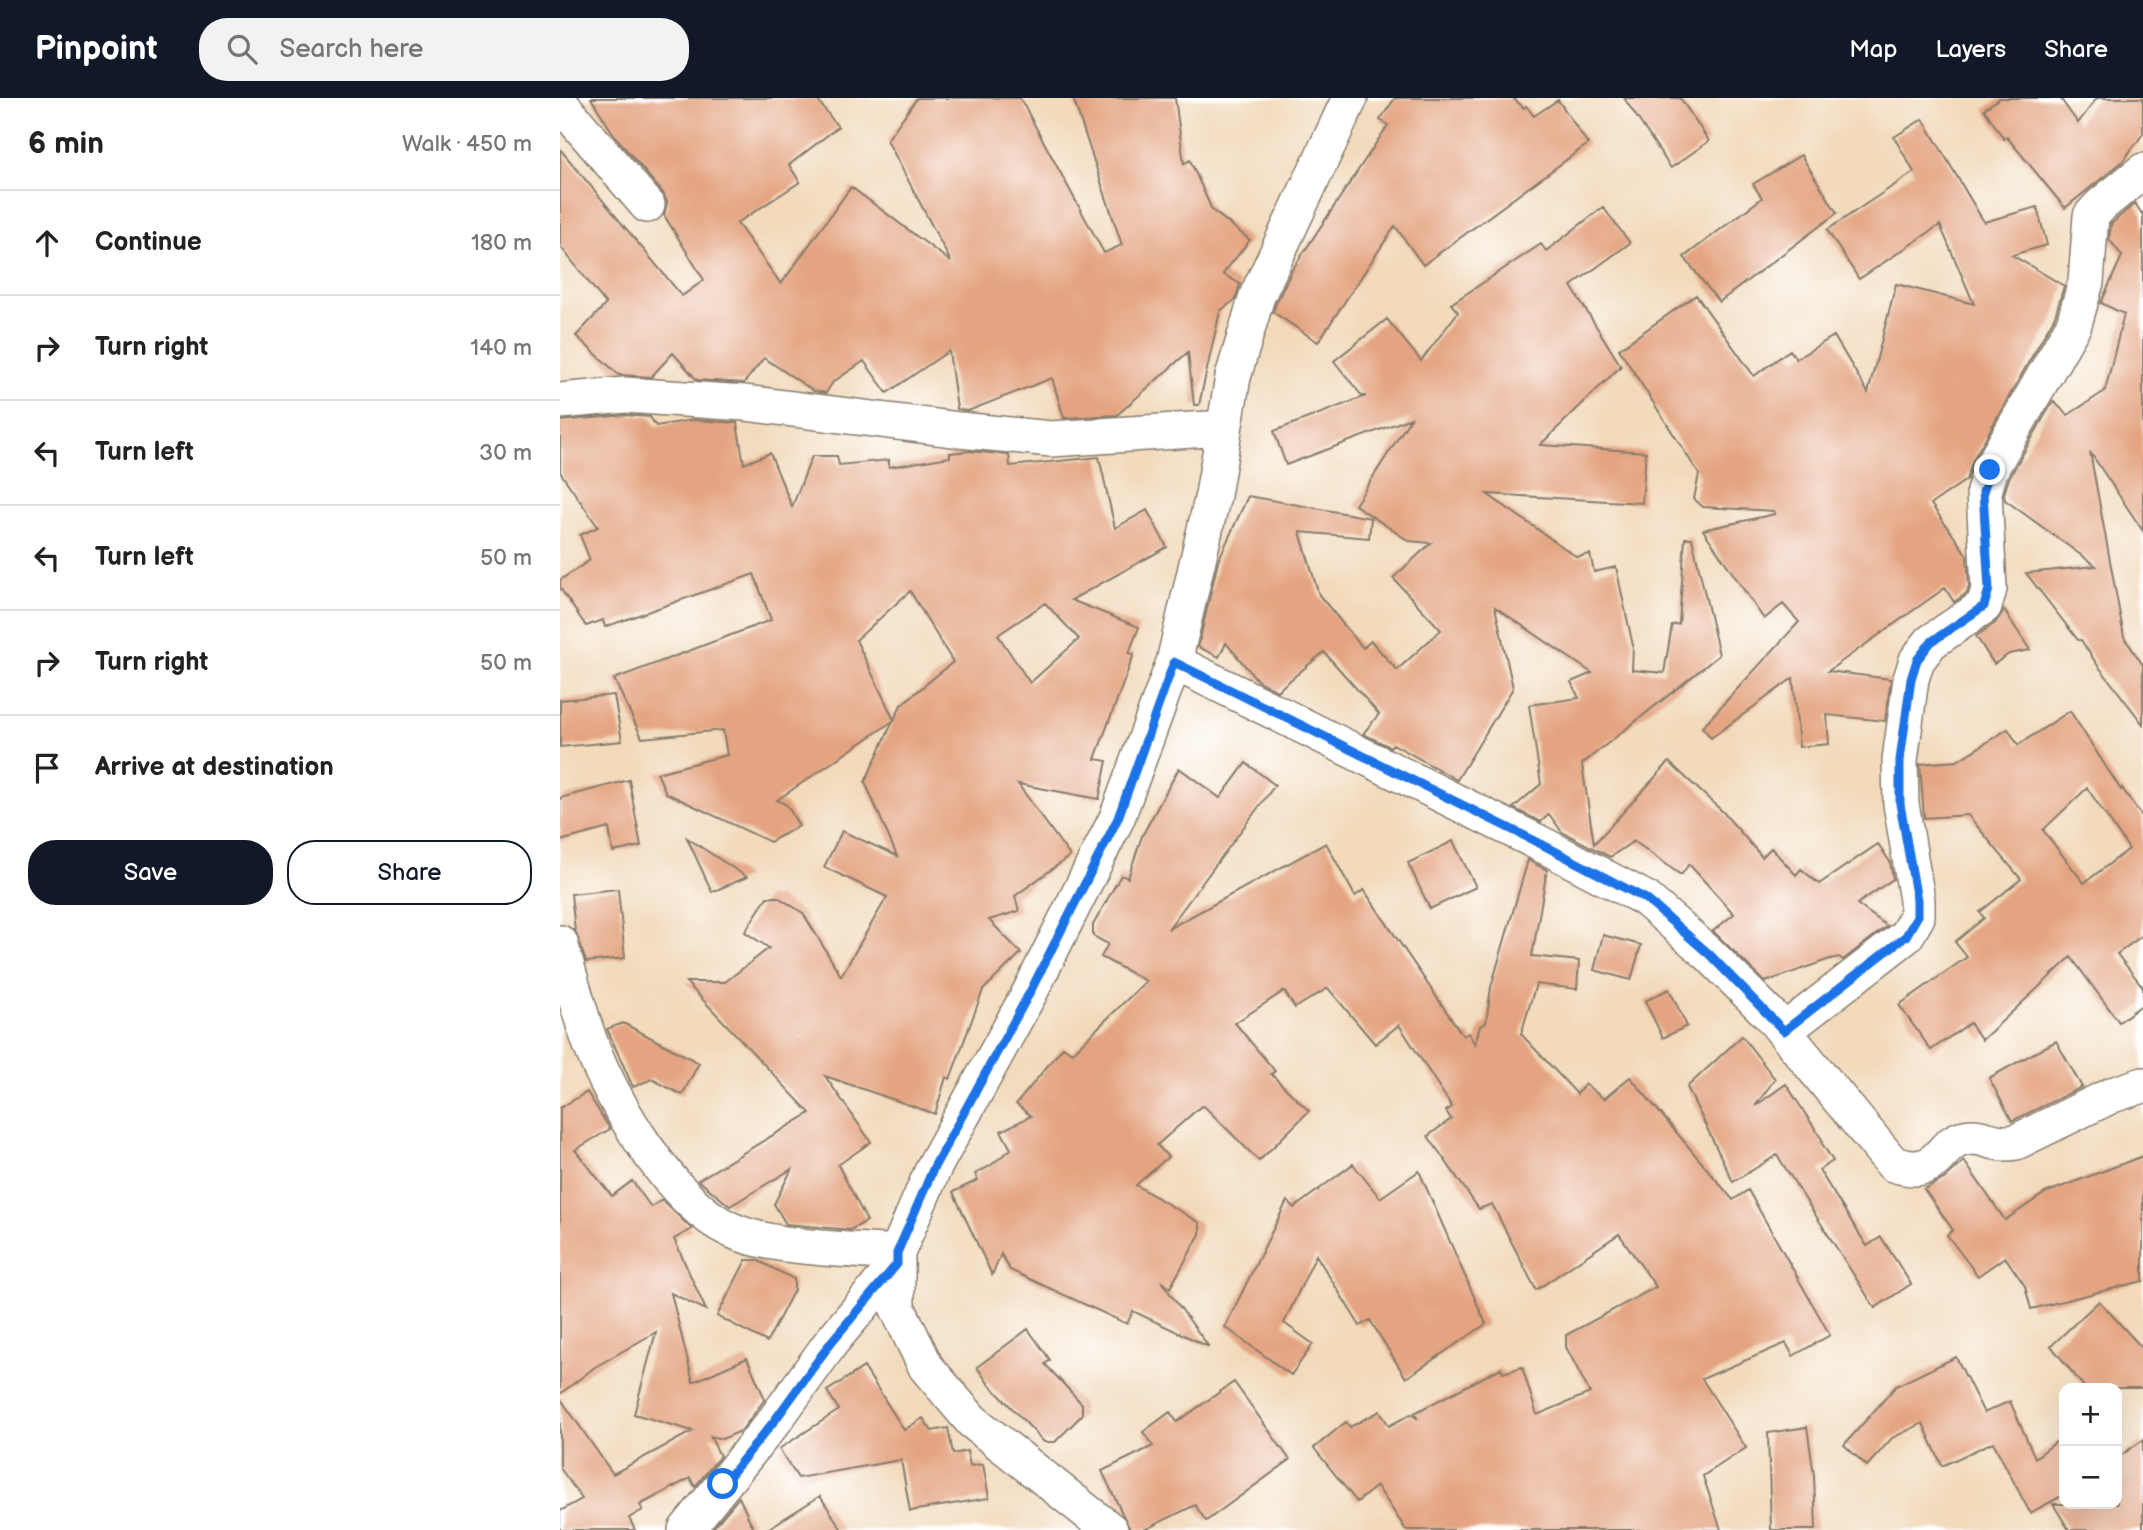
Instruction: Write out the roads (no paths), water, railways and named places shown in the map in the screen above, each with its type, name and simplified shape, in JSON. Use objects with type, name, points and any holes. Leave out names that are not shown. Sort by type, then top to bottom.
[{"type":"street","points":[[686,1530],[775,1420],[832,1341],[897,1259],[934,1167],[1030,992],[1118,818],[1174,662],[1213,495],[1233,377],[1257,296],[1350,98]]},
{"type":"street","points":[[560,103],[647,205]]},
{"type":"street","points":[[1784,1031],[1906,936],[1917,917],[1917,900],[1900,804],[1900,760],[1911,679],[1917,660],[1931,642],[1984,606],[1989,589],[1983,492],[1990,470],[2074,324],[2086,282],[2091,216],[2143,171]]},
{"type":"street","points":[[560,401],[625,395],[745,403],[1051,439],[1224,428]]},
{"type":"street","points":[[1174,662],[1646,899],[1709,954],[1784,1031],[1893,1164],[1911,1169],[1931,1164],[1953,1142],[1972,1137],[2001,1145],[2016,1142],[2112,1095],[2143,1085]]},
{"type":"street","points":[[560,943],[592,1046],[623,1112],[670,1180],[697,1210],[730,1230],[773,1242],[897,1259]]},
{"type":"street","points":[[897,1259],[897,1307],[926,1367],[972,1421],[1110,1530]]}]
